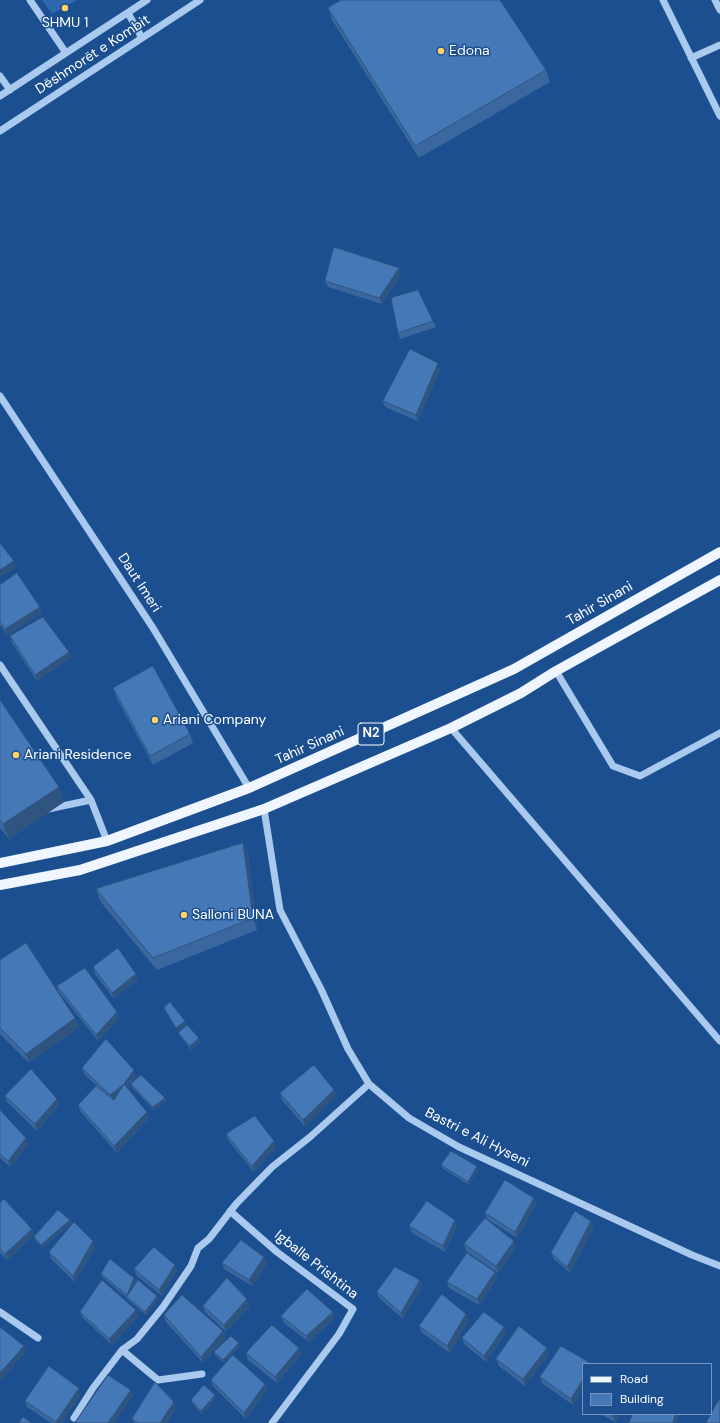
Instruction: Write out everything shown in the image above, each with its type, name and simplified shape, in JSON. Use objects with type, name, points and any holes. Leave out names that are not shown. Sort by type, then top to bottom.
[{"type":"main road","name":"Tahir Sinani","points":[[0,863],[106,841],[249,788],[514,669],[720,552]]},
{"type":"main road","name":"N2","points":[[0,885],[80,870],[264,809],[451,728],[521,693],[556,671],[720,580]]},
{"type":"street","points":[[30,0],[66,53]]},
{"type":"street","name":"Dëshmorët e Kombit","points":[[0,96],[147,0]]},
{"type":"street","name":"Dëshmorët e Kombit","points":[[0,131],[200,0]]},
{"type":"street","points":[[662,0],[720,116]]},
{"type":"street","points":[[715,0],[720,10]]},
{"type":"street","points":[[128,13],[142,38]]},
{"type":"street","points":[[692,58],[720,45]]},
{"type":"street","points":[[0,76],[10,90]]},
{"type":"street","name":"Daut Imeri","points":[[0,396],[153,628],[249,788]]},
{"type":"street","points":[[0,665],[91,800],[106,841]]},
{"type":"street","points":[[556,671],[613,766],[640,776],[720,733]]},
{"type":"street","points":[[451,728],[720,1041]]},
{"type":"street","points":[[39,811],[91,800]]},
{"type":"street","name":"Bastri e Ali Hyseni","points":[[264,809],[280,910],[321,988],[348,1049],[369,1084],[409,1118],[459,1146],[692,1255],[720,1266]]},
{"type":"street","points":[[74,1418],[93,1388],[122,1350],[137,1339],[192,1266],[198,1248],[209,1239],[230,1212],[272,1167],[310,1137],[369,1084]]},
{"type":"street","name":"Igballe Prishtina","points":[[230,1212],[277,1252],[353,1310],[339,1334],[272,1423]]},
{"type":"street","points":[[0,1312],[38,1338]]},
{"type":"street","points":[[122,1350],[158,1380],[202,1374]]},
{"type":"shaded area","points":[[42,0],[77,0],[52,14]]},
{"type":"building","name":"Edona","points":[[341,0],[500,0],[546,70],[415,146],[328,8]]},
{"type":"building","points":[[334,247],[399,268],[379,298],[325,281]]},
{"type":"building","points":[[418,290],[433,321],[398,333],[391,298]]},
{"type":"building","points":[[410,349],[438,363],[416,415],[383,401]]},
{"type":"building","points":[[0,543],[14,561],[0,570]]},
{"type":"building","points":[[17,573],[40,607],[5,629],[0,622],[0,585]]},
{"type":"building","points":[[43,617],[69,652],[35,675],[10,636]]},
{"type":"building","name":"Ariani Company","points":[[153,666],[190,734],[150,756],[113,688]]},
{"type":"building","name":"Ariani Residence","points":[[0,700],[59,787],[3,824],[0,820]]},
{"type":"building","name":"Salloni BUNA","points":[[243,843],[253,918],[153,958],[96,889]]},
{"type":"building","points":[[26,943],[75,1018],[26,1054],[0,1028],[0,960]]},
{"type":"building","points":[[118,948],[136,974],[112,993],[93,967]]},
{"type":"building","points":[[85,968],[117,1012],[96,1035],[57,986]]},
{"type":"building","points":[[170,1002],[185,1021],[176,1028],[164,1008]]},
{"type":"building","points":[[187,1025],[199,1038],[190,1046],[178,1033]]},
{"type":"building","points":[[106,1039],[134,1070],[124,1084],[110,1095],[82,1068]]},
{"type":"building","points":[[314,1065],[334,1090],[303,1120],[280,1093]]},
{"type":"building","points":[[31,1069],[57,1099],[35,1124],[5,1096]]},
{"type":"building","points":[[141,1075],[165,1098],[153,1107],[131,1084]]},
{"type":"building","points":[[124,1084],[147,1112],[114,1146],[78,1105],[96,1086],[114,1100]]},
{"type":"building","points":[[0,1110],[26,1138],[8,1161],[0,1154]]},
{"type":"building","points":[[255,1116],[274,1141],[252,1166],[226,1134]]},
{"type":"building","points":[[451,1151],[477,1166],[468,1182],[441,1165]]},
{"type":"building","points":[[505,1180],[534,1198],[515,1232],[485,1213]]},
{"type":"building","points":[[4,1199],[32,1229],[5,1254],[0,1249],[0,1203]]},
{"type":"building","points":[[427,1201],[455,1220],[443,1246],[409,1226]]},
{"type":"building","points":[[58,1210],[70,1220],[41,1245],[34,1237]]},
{"type":"building","points":[[575,1211],[591,1221],[567,1267],[551,1253]]},
{"type":"building","points":[[485,1218],[514,1241],[496,1266],[464,1244]]},
{"type":"building","points":[[74,1222],[93,1241],[73,1276],[49,1252]]},
{"type":"building","points":[[241,1240],[264,1257],[249,1280],[222,1263]]},
{"type":"building","points":[[154,1247],[175,1265],[159,1290],[134,1269]]},
{"type":"building","points":[[467,1253],[495,1272],[477,1299],[447,1282]]},
{"type":"building","points":[[110,1259],[134,1278],[127,1295],[101,1274]]},
{"type":"building","points":[[395,1267],[420,1280],[401,1313],[377,1292]]},
{"type":"building","points":[[227,1278],[247,1299],[224,1325],[203,1306]]},
{"type":"building","points":[[102,1280],[136,1310],[109,1339],[80,1312]]},
{"type":"building","points":[[138,1280],[157,1296],[145,1312],[127,1297]]},
{"type":"building","points":[[307,1289],[333,1312],[306,1336],[281,1316]]},
{"type":"building","points":[[442,1294],[466,1314],[447,1346],[419,1326]]},
{"type":"building","points":[[182,1295],[223,1331],[201,1357],[164,1315]]},
{"type":"building","points":[[484,1312],[504,1327],[484,1356],[462,1338]]},
{"type":"building","points":[[272,1325],[299,1348],[275,1377],[246,1353]]},
{"type":"building","points":[[519,1326],[547,1348],[523,1379],[496,1359]]},
{"type":"building","points":[[0,1327],[24,1346],[0,1373]]},
{"type":"building","points":[[231,1336],[239,1343],[223,1360],[214,1352]]},
{"type":"building","points":[[561,1346],[590,1363],[582,1363],[582,1381],[571,1399],[540,1377]]},
{"type":"building","points":[[233,1355],[265,1384],[244,1413],[211,1380]]},
{"type":"building","points":[[49,1366],[79,1388],[56,1422],[25,1401]]},
{"type":"building","points":[[108,1375],[131,1390],[108,1423],[75,1423]]},
{"type":"building","points":[[155,1382],[174,1402],[160,1423],[138,1423],[132,1419]]},
{"type":"building","points":[[204,1385],[215,1395],[201,1411],[191,1400]]},
{"type":"building","points":[[720,1398],[720,1423],[706,1423],[710,1415],[712,1415]]},
{"type":"building","points":[[633,1415],[675,1415],[673,1423],[629,1423]]},
{"type":"building","points":[[23,1417],[32,1423],[19,1423]]},
{"type":"place","name":"SHMU 1","points":[[65,8]]},
{"type":"place","name":"Edona","points":[[441,51]]},
{"type":"place","name":"Ariani Company","points":[[155,720]]},
{"type":"place","name":"Ariani Residence","points":[[16,755]]},
{"type":"place","name":"Salloni BUNA","points":[[184,915]]}]
